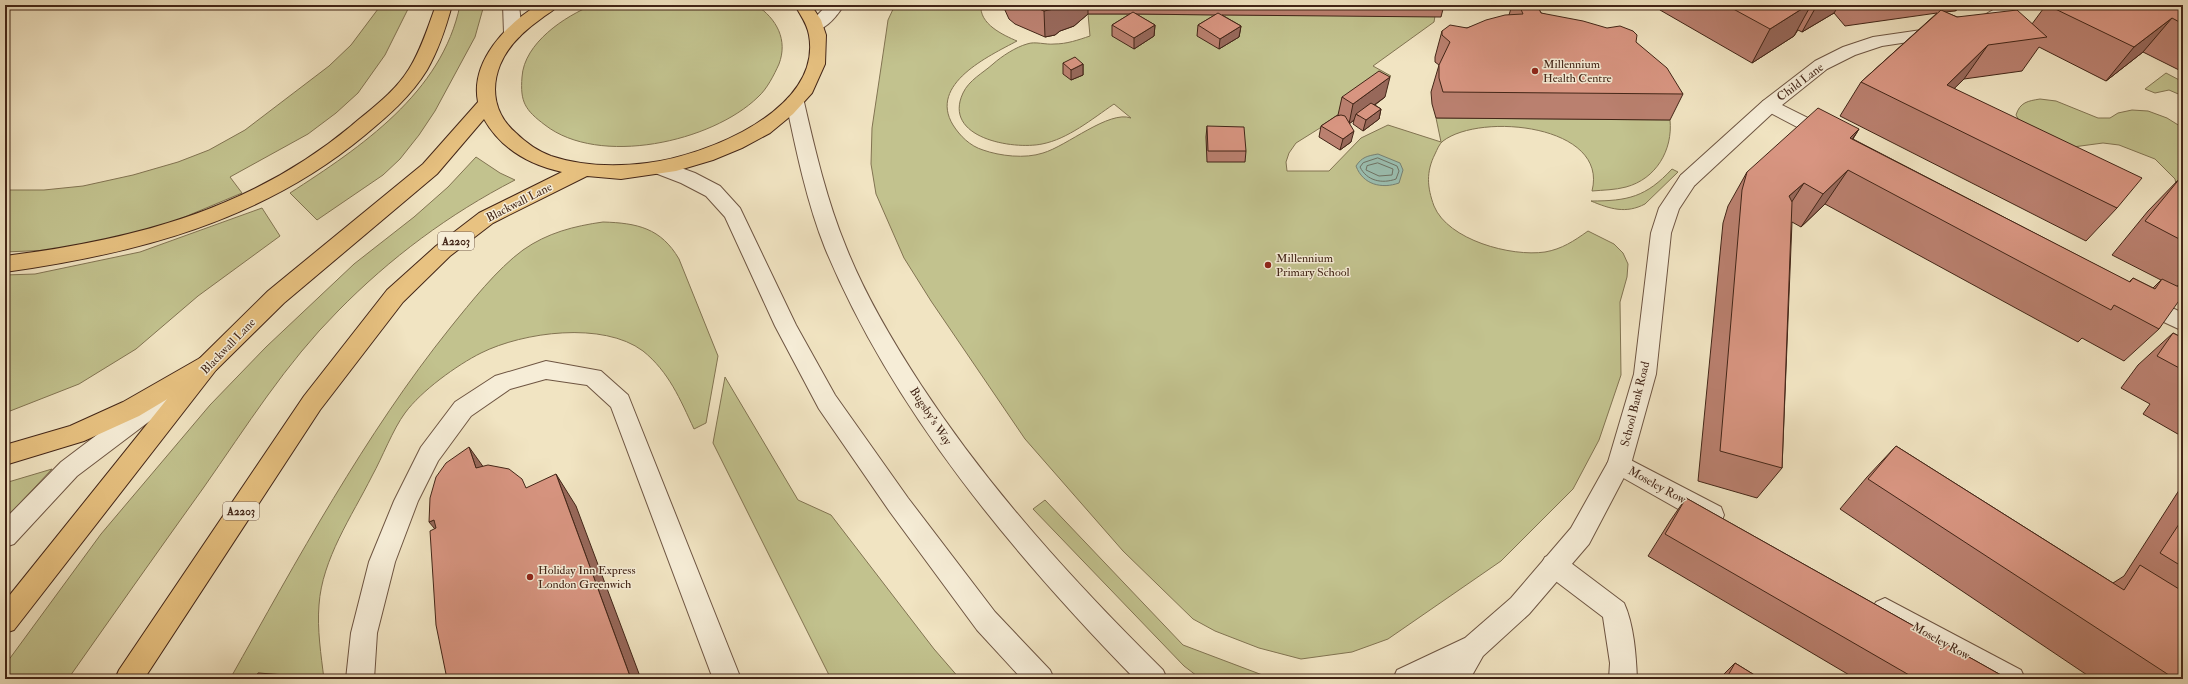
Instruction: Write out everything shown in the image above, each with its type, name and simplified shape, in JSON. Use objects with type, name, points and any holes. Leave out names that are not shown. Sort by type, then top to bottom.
[{"type":"main road","points":[[5,264],[86,253],[162,233],[220,214],[297,176],[351,138],[393,100],[422,62],[435,34],[444,5]]},
{"type":"main road","points":[[550,5],[538,12],[513,33],[495,56],[486,80],[486,105],[502,134],[535,157],[583,170],[621,172],[662,168],[715,153],[761,130],[794,102],[813,76],[819,50],[816,26],[803,5]]},
{"type":"main road","name":"Blackwall Lane","points":[[5,621],[208,364],[282,291],[430,169],[486,105]]},
{"type":"main road","name":"Blackwall Lane","points":[[129,679],[312,403],[396,296],[442,251],[486,218],[583,170]]},
{"type":"main road","points":[[5,456],[76,434],[131,409],[208,364]]},
{"type":"street","points":[[511,5],[513,33]]},
{"type":"street","points":[[816,26],[836,5]]},
{"type":"street","name":"Child Lane","points":[[1770,105],[1821,65],[1849,51],[1879,41],[1976,27],[1996,17],[2013,5]]},
{"type":"street","name":"Bugsby's Way","points":[[794,102],[805,148],[835,247],[858,296],[898,366],[948,442],[994,504],[1037,556],[1095,620],[1153,679]]},
{"type":"street","points":[[1770,105],[1847,146]]},
{"type":"street","name":"School Bank Road","points":[[1407,679],[1474,647],[1520,606],[1580,536],[1619,464],[1645,374],[1660,233],[1669,208],[1688,180],[1770,105]]},
{"type":"street","points":[[662,168],[688,178],[713,191],[734,213],[786,326],[827,402],[899,506],[986,621],[1040,679]]},
{"type":"street","points":[[2127,294],[2183,324]]},
{"type":"street","points":[[5,536],[69,469],[208,364]]},
{"type":"street","points":[[360,679],[364,633],[382,562],[406,501],[429,454],[463,409],[503,382],[546,370],[593,377],[620,402],[727,679]]},
{"type":"street","name":"Moseley Row","points":[[1619,464],[1735,528]]},
{"type":"street","points":[[1554,565],[1615,611],[1624,663],[1623,679]]},
{"type":"street","name":"Moseley Row","points":[[1866,600],[2011,679]]},
{"type":"street","name":"School Bank Road","points":[[1455,679],[1474,647]]},
{"type":"green space","points":[[381,5],[410,5],[385,55],[358,93],[336,113],[308,134],[230,177],[242,193],[175,221],[115,238],[51,250],[5,252],[5,190],[44,190],[83,186],[133,175],[178,162],[209,150],[245,130],[329,66],[351,45]]},
{"type":"green space","points":[[460,5],[484,5],[475,37],[435,111],[419,135],[400,159],[383,175],[317,220],[290,193],[344,157],[370,137],[395,115],[417,91],[436,65],[450,36]]},
{"type":"green space","points":[[593,5],[756,5],[770,17],[779,31],[782,47],[779,64],[770,82],[761,94],[738,113],[713,126],[685,137],[654,144],[624,146],[595,145],[568,138],[545,125],[528,110],[522,93],[524,65],[538,42],[548,32],[570,16]]},
{"type":"green space","name":"Millennium Primary School","points":[[895,5],[981,5],[981,12],[984,18],[993,28],[1005,36],[1017,41],[978,63],[965,73],[955,84],[949,97],[947,110],[953,125],[962,137],[978,148],[1005,155],[1028,156],[1043,153],[1111,119],[1122,117],[1131,118],[1114,104],[1080,128],[1061,138],[1042,144],[1029,145],[1014,145],[984,138],[971,130],[962,121],[959,108],[963,93],[976,77],[1005,55],[1023,45],[1030,43],[1051,44],[1072,42],[1090,36],[1088,14],[1435,16],[1434,22],[1373,66],[1391,76],[1320,128],[1296,143],[1289,153],[1286,162],[1287,171],[1329,171],[1361,138],[1388,125],[1441,142],[1436,118],[1670,120],[1669,142],[1660,162],[1646,177],[1637,183],[1622,188],[1592,191],[1592,169],[1581,151],[1562,139],[1538,130],[1511,127],[1485,127],[1461,132],[1440,144],[1430,167],[1428,180],[1434,206],[1441,218],[1452,228],[1466,237],[1499,249],[1531,253],[1557,249],[1588,231],[1614,244],[1623,253],[1628,264],[1627,277],[1620,302],[1621,375],[1599,440],[1573,489],[1501,561],[1388,639],[1352,652],[1301,659],[1259,648],[1215,631],[1193,619],[1123,551],[1025,439],[931,301],[904,258],[876,194],[871,164],[872,128],[888,20]]},
{"type":"green space","points":[[2166,73],[2183,82],[2183,96],[2169,90],[2155,93],[2145,89]]},
{"type":"green space","points":[[2040,99],[2056,101],[2098,118],[2110,118],[2118,113],[2132,110],[2148,111],[2167,118],[2183,128],[2183,199],[2177,189],[2175,179],[2155,159],[2119,145],[2103,143],[2073,147],[2021,124],[2016,115],[2020,107],[2025,103]]},
{"type":"green space","points":[[476,157],[500,173],[515,180],[467,207],[421,238],[378,273],[319,331],[267,396],[68,679],[5,679],[5,665],[101,534],[210,405],[266,347],[354,264],[414,217],[448,187]]},
{"type":"green space","points":[[1672,169],[1678,172],[1645,204],[1638,207],[1625,210],[1611,208],[1591,201],[1616,200],[1636,196],[1654,186]]},
{"type":"green space","points":[[262,208],[280,236],[198,296],[136,349],[79,384],[5,413],[5,275],[35,274],[140,252]]},
{"type":"green space","points":[[603,222],[627,224],[647,229],[664,240],[679,259],[718,356],[706,423],[694,429],[684,407],[667,377],[643,351],[626,342],[607,336],[585,333],[540,335],[498,346],[481,353],[461,364],[440,379],[420,396],[405,413],[396,427],[376,469],[339,538],[326,571],[321,588],[319,605],[319,633],[324,679],[230,679],[333,499],[361,454],[389,411],[450,328],[485,286],[523,250],[542,239],[561,231]]},
{"type":"green space","points":[[725,377],[798,500],[831,515],[934,649],[960,679],[831,679],[713,443]]},
{"type":"green space","points":[[52,469],[5,519],[5,483]]},
{"type":"green space","points":[[1045,500],[1183,645],[1273,679],[1201,679],[1184,666],[1033,509]]},
{"type":"water","points":[[1378,154],[1400,163],[1403,170],[1399,183],[1386,186],[1374,184],[1363,178],[1356,166],[1360,161],[1368,156]]},
{"type":"building","points":[[1030,5],[1059,5],[1054,9],[1044,11]]},
{"type":"building","points":[[1518,5],[1539,5],[1538,7],[1541,13],[1583,21],[1607,28],[1620,26],[1633,31],[1637,35],[1636,42],[1667,68],[1683,94],[1443,92],[1439,78],[1439,65],[1450,42],[1442,35],[1442,31],[1450,25],[1467,28],[1486,20],[1505,15],[1523,14]]},
{"type":"building","points":[[1726,5],[1808,5],[1770,29]]},
{"type":"building","points":[[2047,5],[2183,5],[2183,24],[2172,18],[2134,47]]},
{"type":"building","points":[[1941,10],[1957,17],[2017,10],[2047,37],[1988,45],[1947,85],[2142,178],[2117,208],[1861,82]]},
{"type":"building","points":[[1133,12],[1155,25],[1134,38],[1112,25]]},
{"type":"building","points":[[1218,13],[1241,26],[1220,39],[1198,25]]},
{"type":"building","points":[[1075,57],[1083,64],[1071,70],[1063,63]]},
{"type":"building","points":[[1379,71],[1390,77],[1353,104],[1342,97]]},
{"type":"building","points":[[1371,103],[1381,109],[1366,120],[1356,114]]},
{"type":"building","points":[[1818,108],[1859,129],[1850,138],[2130,282],[2133,278],[2155,289],[2162,279],[2183,289],[2183,295],[2159,329],[2114,305],[2111,310],[1848,170],[1823,194],[1804,183],[1789,196],[1792,202],[1782,468],[1720,451],[1742,190],[1747,172]]},
{"type":"building","points":[[1336,116],[1345,116],[1354,131],[1343,139],[1321,126]]},
{"type":"building","points":[[1207,126],[1244,127],[1246,151],[1208,151]]},
{"type":"building","points":[[2181,177],[2183,178],[2183,241],[2145,221]]},
{"type":"building","points":[[2173,333],[2183,338],[2183,370],[2157,356]]},
{"type":"building","points":[[1896,446],[2124,590],[2140,565],[2179,589],[2183,583],[2183,679],[2175,679],[1868,479]]},
{"type":"building","name":"Holiday Inn Express London Greenwich","points":[[469,447],[476,468],[488,465],[509,469],[522,479],[526,488],[556,474],[631,679],[447,679],[436,625],[430,531],[436,528],[434,520],[429,522],[430,498],[436,477],[446,463]]},
{"type":"building","points":[[1686,498],[2008,679],[1916,679],[1665,534]]},
{"type":"building","points":[[2183,518],[2183,567],[2160,553]]},
{"type":"building","points":[[1735,663],[1761,679],[1726,679]]},
{"type":"building","points":[[258,673],[286,675],[284,679],[255,679]]},
{"type":"place","name":"Millennium Health Centre","points":[[1535,71]]},
{"type":"place","name":"Millennium Primary School","points":[[1268,265]]},
{"type":"place","name":"Holiday Inn Express London Greenwich","points":[[530,577]]}]
